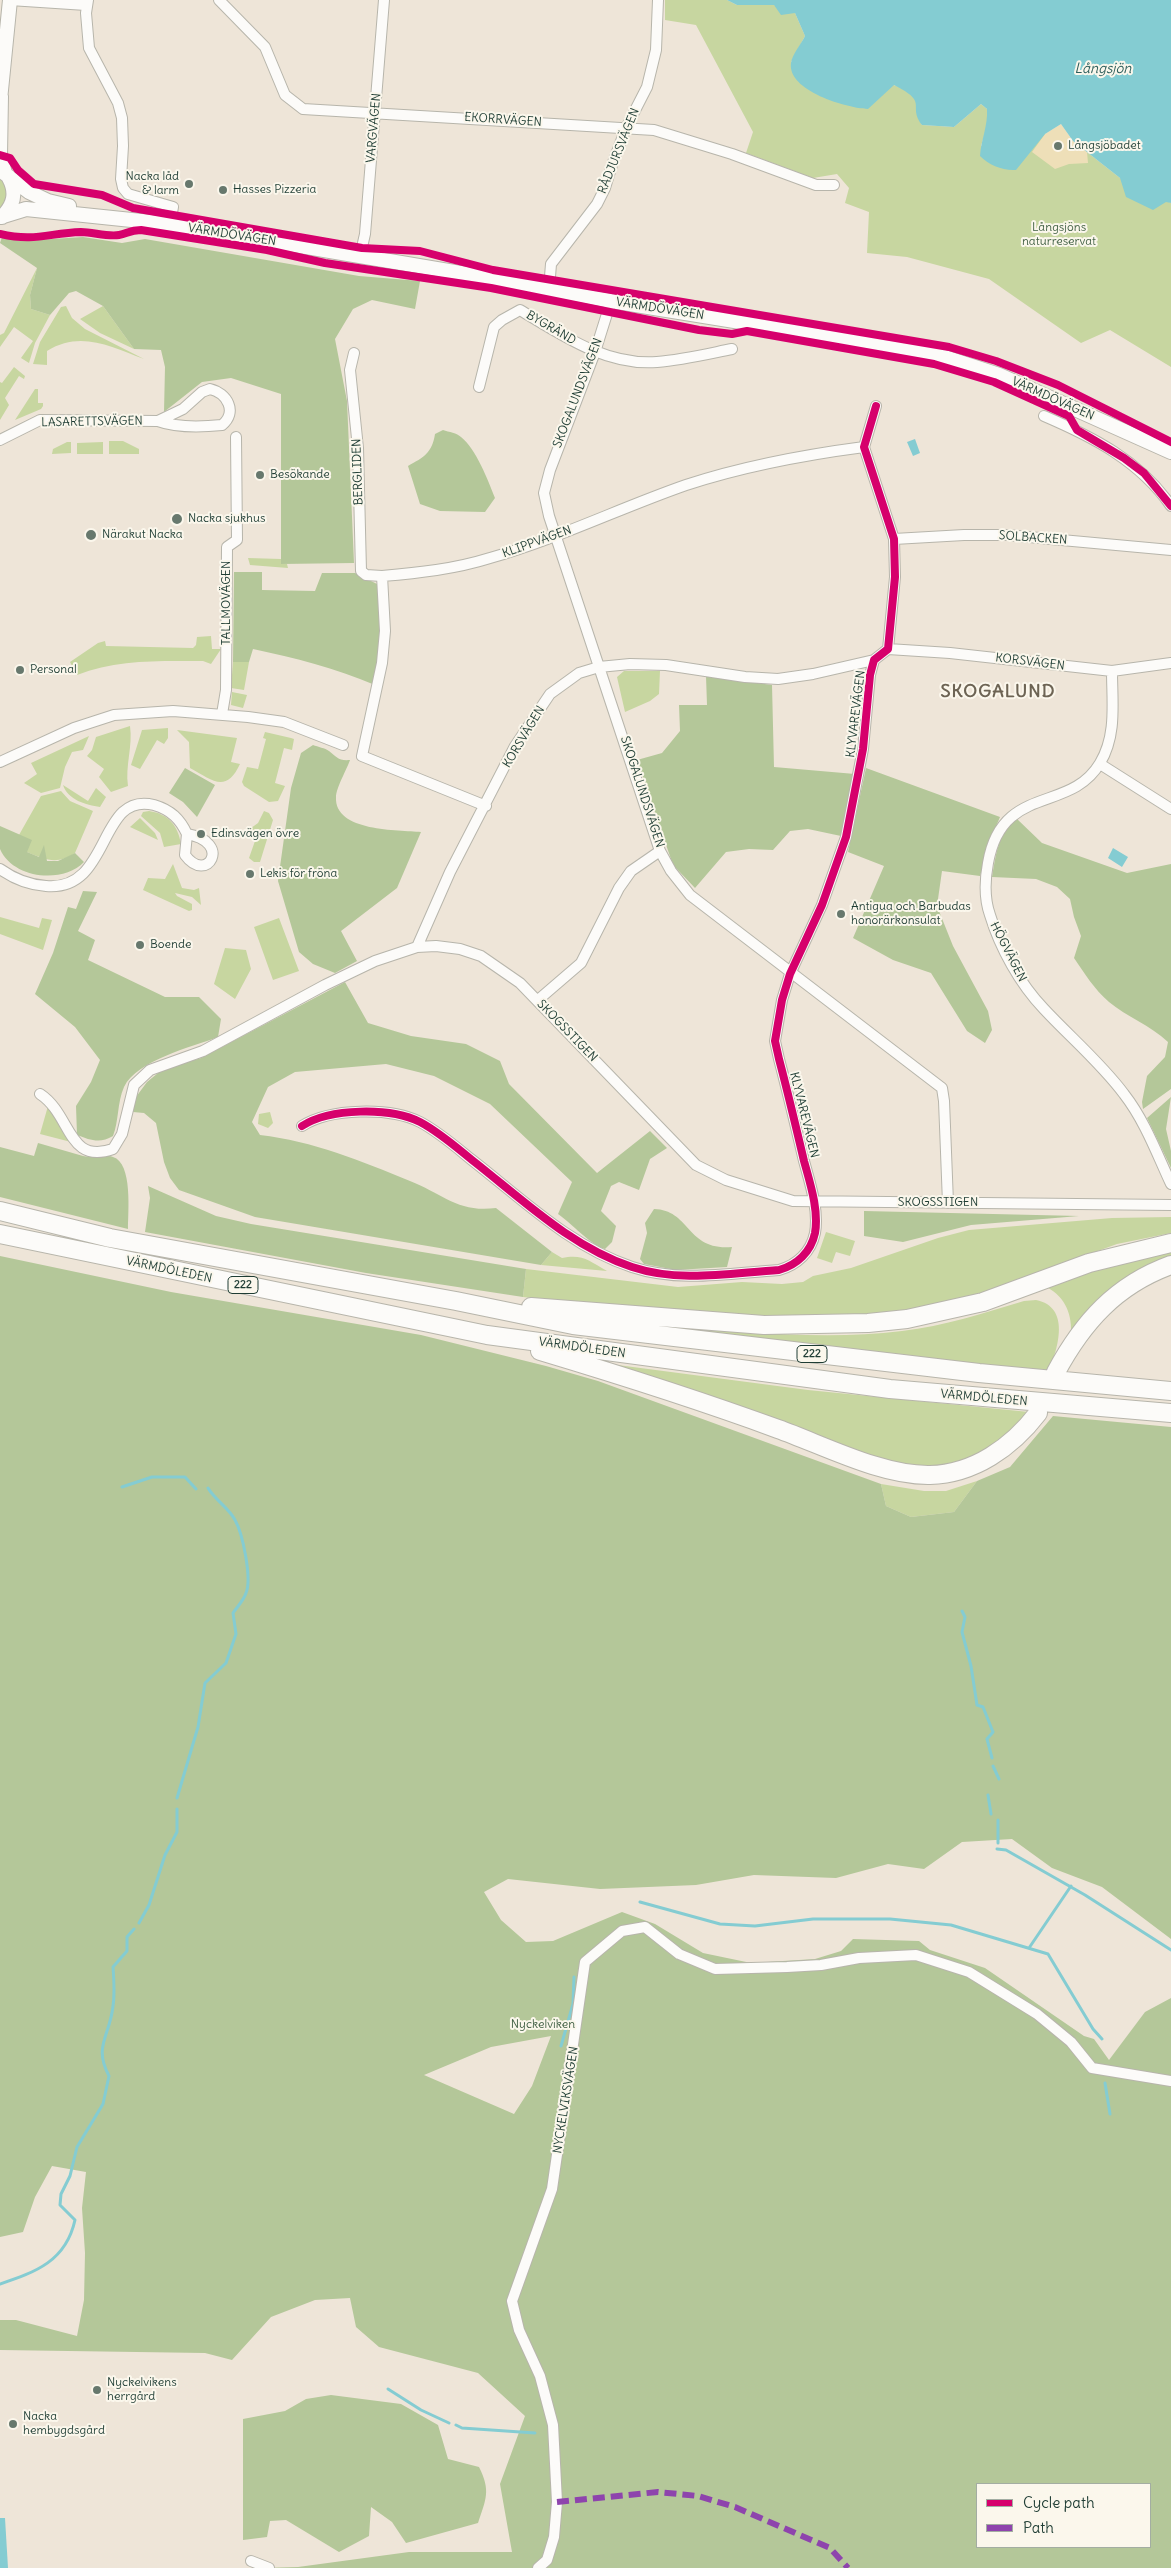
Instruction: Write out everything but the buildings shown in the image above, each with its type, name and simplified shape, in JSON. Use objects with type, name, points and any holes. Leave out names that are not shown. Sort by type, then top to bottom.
[{"type":"highway","name":"VÄRMDÖLEDEN","points":[[0,1211],[110,1238],[456,1301],[573,1325],[979,1373],[1171,1391]]},
{"type":"highway","name":"VÄRMDÖLEDEN","points":[[0,1234],[487,1335],[890,1390],[1171,1413]]},
{"type":"highway","points":[[456,1301],[764,1325],[868,1323],[907,1319],[983,1302],[1089,1263],[1171,1243]]},
{"type":"highway","points":[[1056,1372],[1076,1337],[1097,1311],[1126,1287],[1171,1265]]},
{"type":"highway","points":[[487,1335],[640,1381],[866,1462],[912,1474],[949,1473],[978,1463],[996,1454],[1014,1440],[1038,1413]]},
{"type":"main road","points":[[5,174],[0,155],[0,97],[10,0]]},
{"type":"main road","name":"VÄRMDÖVÄGEN","points":[[5,174],[29,192],[48,201],[134,219]]},
{"type":"main road","name":"VÄRMDÖVÄGEN","points":[[1,217],[14,198],[12,184],[5,174]]},
{"type":"main road","name":"VÄRMDÖVÄGEN","points":[[1,217],[26,209],[170,224],[611,301],[932,353],[999,374],[1171,452]]},
{"type":"street","points":[[10,0],[87,2],[89,48],[118,103],[122,118],[121,179],[123,188],[128,194],[173,207],[170,224]]},
{"type":"street","name":"EKORRVÄGEN","points":[[219,0],[265,47],[285,95],[303,108],[654,130],[680,137],[816,185],[834,185]]},
{"type":"street","name":"VARGVÄGEN","points":[[360,256],[365,234],[384,0]]},
{"type":"street","name":"RÅDJURSVÄGEN","points":[[549,289],[551,264],[597,204],[606,188],[612,165],[626,128],[643,96],[652,70],[656,50],[658,0]]},
{"type":"street","name":"SKOGALUNDSVÄGEN","points":[[611,301],[595,352],[558,446],[544,493],[556,536],[660,851],[690,895],[790,974],[942,1088],[948,1203]]},
{"type":"street","name":"BYGRÄND","points":[[480,388],[494,327],[520,310],[595,352],[627,360],[655,362],[732,349]]},
{"type":"street","name":"BERGLIDEN","points":[[354,353],[350,370],[358,448],[361,571],[366,574],[382,576]]},
{"type":"street","name":"LASARETTSVÄGEN","points":[[0,440],[40,420],[158,421],[166,424],[202,427],[222,425],[228,418],[230,407],[226,397],[210,389],[202,392],[183,409],[158,421]]},
{"type":"street","points":[[876,406],[864,447],[894,539],[894,577],[888,648]]},
{"type":"street","points":[[1044,416],[1077,430],[1124,458],[1151,479],[1171,506]]},
{"type":"street","name":"TALLMOVÄGEN","points":[[222,714],[226,690],[227,547],[237,540],[236,437]]},
{"type":"street","name":"KLIPPVÄGEN","points":[[382,576],[446,568],[490,559],[556,536],[654,497],[732,471],[764,462],[864,447]]},
{"type":"street","name":"SOLBACKEN","points":[[894,539],[964,535],[1007,535],[1171,550]]},
{"type":"street","points":[[382,576],[385,631],[382,663],[362,756],[486,806]]},
{"type":"street","name":"KORSVÄGEN","points":[[888,648],[1112,671],[1171,663]]},
{"type":"street","name":"KLYVAREVÄGEN","points":[[302,1126],[314,1118],[351,1112],[383,1112],[419,1121],[459,1150],[551,1223],[580,1243],[632,1267],[672,1275],[693,1276],[779,1270],[790,1267],[805,1254],[813,1239],[816,1227],[813,1201],[775,1041],[776,1023],[790,974],[813,929],[846,837],[864,749],[870,675],[874,660],[888,648]]},
{"type":"street","name":"KORSVÄGEN","points":[[417,947],[450,872],[486,806],[515,746],[550,694],[579,673],[599,666],[630,664],[666,665],[744,678],[778,679],[812,674],[874,660]]},
{"type":"street","name":"HÖGVÄGEN","points":[[1112,671],[1113,722],[1110,738],[1100,764],[1075,786],[1012,814],[1001,826],[992,847],[986,878],[989,914],[1010,960],[1032,995],[1125,1095],[1143,1122],[1171,1184]]},
{"type":"street","points":[[0,762],[74,728],[114,715],[173,711],[222,714],[284,722],[343,745]]},
{"type":"street","points":[[1100,764],[1171,809]]},
{"type":"street","points":[[0,869],[14,878],[38,885],[60,887],[70,883],[88,870],[120,813],[137,804],[158,806],[174,815],[188,834]]},
{"type":"street","points":[[538,1000],[581,963],[619,888],[632,871],[660,851]]},
{"type":"street","name":"SKOGSSTIGEN","points":[[40,1094],[56,1108],[78,1146],[87,1152],[113,1149],[118,1144],[134,1085],[150,1070],[203,1051],[325,985],[367,965],[417,947],[436,946],[460,949],[481,956],[499,966],[538,1000],[696,1166],[726,1180],[793,1201],[1171,1206]]},
{"type":"street","name":"NYCKELVIKSVÄGEN","points":[[538,2568],[547,2560],[554,2537],[557,2502],[553,2425],[540,2376],[519,2330],[512,2301],[552,2188],[585,1962],[622,1931],[645,1927],[679,1954],[715,1969],[788,1968],[822,1965],[859,1958],[916,1955],[968,1972],[1036,2014],[1071,2042],[1092,2068],[1171,2081]]},
{"type":"street","points":[[251,2562],[269,2568]]},
{"type":"green space","name":"Långsjöns naturreservat","points":[[665,0],[727,0],[737,5],[774,5],[795,13],[805,36],[791,62],[854,74],[901,88],[911,93],[916,100],[922,125],[954,127],[981,104],[987,109],[988,123],[981,146],[1045,134],[1087,152],[1120,178],[1171,203],[1171,367],[1110,330],[1081,343],[989,279],[907,257],[867,253],[869,212],[845,203],[849,188],[837,174],[813,178],[746,153],[753,132],[696,25],[665,20]]},
{"type":"green space","points":[[0,176],[5,185],[7,197],[0,209]]},
{"type":"green space","points":[[2,237],[22,241],[83,237],[122,243],[145,239],[359,276],[420,281],[415,309],[372,300],[353,309],[335,339],[347,401],[354,563],[281,564],[281,394],[231,378],[202,382],[164,412],[165,367],[161,350],[134,349],[103,306],[76,291],[69,293],[50,315],[31,309],[30,295],[37,268],[0,243]]},
{"type":"green space","points":[[37,268],[30,295],[31,309],[50,315],[35,343],[29,363],[21,358],[33,341],[14,327],[0,347],[0,335],[4,333]]},
{"type":"green space","points":[[66,306],[72,318],[85,329],[144,359],[108,346],[84,341],[60,345],[47,351],[47,365],[33,364],[40,342],[61,307]]},
{"type":"green space","points":[[103,306],[134,349],[100,333],[80,319]]},
{"type":"green space","points":[[14,367],[25,376],[24,379],[19,376],[5,398],[9,405],[0,420],[0,382],[2,383]]},
{"type":"green space","points":[[35,389],[38,389],[38,403],[43,403],[43,406],[41,409],[15,420]]},
{"type":"green space","points":[[443,430],[461,437],[472,449],[481,465],[495,498],[485,512],[440,511],[420,504],[408,466],[426,454],[432,446],[435,434]]},
{"type":"green space","points":[[109,441],[123,441],[139,449],[139,454],[109,454]]},
{"type":"green space","points":[[71,442],[71,453],[52,454],[53,449]]},
{"type":"green space","points":[[103,442],[103,454],[77,454],[77,443]]},
{"type":"green space","points":[[248,558],[281,559],[281,564],[287,564],[288,568],[250,565]]},
{"type":"green space","points":[[234,572],[262,572],[262,590],[315,591],[322,573],[355,573],[377,584],[380,634],[375,685],[315,664],[253,649],[249,662],[233,662]]},
{"type":"green space","points":[[211,636],[212,649],[221,649],[211,664],[203,661],[139,662],[108,666],[77,675],[70,662],[98,643],[105,641],[106,646],[193,648],[196,645],[197,637]]},
{"type":"green space","points":[[233,662],[249,662],[244,690],[231,688]]},
{"type":"green space","points":[[624,671],[660,671],[659,694],[650,701],[625,712],[617,677]]},
{"type":"green space","points":[[706,676],[772,685],[774,767],[855,774],[841,836],[808,829],[790,831],[773,850],[749,849],[726,852],[695,888],[673,865],[637,760],[662,753],[680,731],[679,705],[707,705]]},
{"type":"green space","points":[[232,692],[247,695],[243,708],[231,705]]},
{"type":"green space","points":[[130,726],[128,786],[111,792],[99,777],[104,769],[87,756],[92,750],[96,737]]},
{"type":"green space","points":[[168,728],[168,738],[164,744],[157,740],[140,769],[131,765],[142,730]]},
{"type":"green space","points":[[177,730],[237,738],[231,762],[240,764],[235,773],[224,782],[218,782],[190,768],[189,742]]},
{"type":"green space","points":[[265,732],[294,739],[292,750],[284,748],[275,783],[285,786],[278,801],[269,802],[244,786],[242,782],[247,767],[258,769],[266,739],[263,738]]},
{"type":"green space","points":[[89,736],[83,750],[72,752],[65,767],[60,788],[41,793],[24,783],[37,774],[31,763]]},
{"type":"green space","points":[[313,745],[327,750],[340,759],[350,760],[336,793],[338,808],[345,817],[369,827],[421,832],[397,888],[341,931],[357,961],[335,973],[313,964],[299,952],[278,881],[291,788],[301,753]]},
{"type":"green space","points":[[185,768],[215,785],[197,817],[183,802],[169,793]]},
{"type":"green space","points":[[866,768],[1000,817],[990,841],[980,876],[942,871],[937,906],[953,946],[988,1011],[992,1030],[985,1043],[967,1031],[931,973],[893,960],[853,938],[884,866],[848,852]]},
{"type":"green space","points":[[63,785],[88,801],[96,788],[106,797],[100,807],[89,805],[73,798]]},
{"type":"green space","points":[[61,791],[70,801],[93,811],[75,853],[63,859],[51,860],[27,852],[19,835],[41,796]]},
{"type":"green space","points":[[149,811],[162,815],[175,826],[181,844],[164,847],[160,833],[141,816],[143,812]]},
{"type":"green space","points":[[264,811],[269,813],[273,820],[260,862],[254,862],[249,858],[255,841],[249,837],[247,831],[258,823]]},
{"type":"green space","points":[[140,818],[155,833],[158,840],[130,827]]},
{"type":"green space","points":[[1016,818],[1042,843],[1127,873],[1171,864],[1171,1089],[1143,1109],[1142,1102],[1147,1076],[1165,1057],[1168,1042],[1109,1002],[1094,987],[1082,970],[1074,958],[1081,936],[1070,899],[1057,887],[1036,879],[992,877],[1002,837],[1005,830]]},
{"type":"green space","points":[[0,826],[32,840],[27,852],[39,857],[44,845],[47,861],[58,861],[75,853],[84,862],[75,869],[64,873],[39,875],[27,872],[16,867],[6,859],[0,849]]},
{"type":"green space","points":[[173,864],[182,888],[194,890],[199,888],[201,905],[192,897],[175,893],[192,904],[192,910],[189,911],[143,890],[148,878],[165,879]]},
{"type":"green space","points":[[83,891],[97,892],[78,931],[95,940],[88,960],[165,997],[199,997],[221,1019],[218,1037],[180,1050],[153,1062],[131,1078],[122,1093],[113,1136],[99,1141],[77,1135],[76,1106],[91,1082],[100,1060],[75,1027],[35,994],[53,953],[68,907],[76,909]]},
{"type":"green space","points":[[0,917],[39,928],[42,918],[52,920],[43,950],[0,934]]},
{"type":"green space","points":[[279,918],[299,971],[273,980],[254,927]]},
{"type":"green space","points":[[225,948],[246,950],[251,969],[235,999],[214,984]]},
{"type":"green space","points":[[345,982],[368,1023],[411,1036],[466,1044],[500,1061],[509,1084],[597,1173],[650,1131],[667,1148],[650,1159],[639,1190],[619,1182],[611,1186],[601,1211],[616,1226],[612,1242],[605,1249],[588,1239],[558,1214],[572,1182],[490,1104],[434,1076],[386,1064],[295,1072],[268,1087],[252,1122],[260,1135],[299,1142],[337,1153],[422,1186],[461,1205],[471,1208],[496,1208],[552,1252],[541,1265],[255,1217],[179,1190],[170,1178],[164,1162],[156,1123],[144,1113],[133,1112],[136,1097],[147,1082],[163,1069],[201,1058]]},
{"type":"green space","points":[[1171,1097],[1166,1129],[1171,1151],[1171,1168],[1147,1118]]},
{"type":"green space","points":[[48,1106],[71,1142],[40,1134]]},
{"type":"green space","points":[[270,1112],[273,1123],[268,1128],[258,1124],[259,1114]]},
{"type":"green space","points":[[38,1143],[83,1156],[109,1156],[119,1161],[127,1178],[129,1201],[128,1229],[0,1197],[0,1147],[34,1156]]},
{"type":"green space","points":[[148,1186],[216,1216],[251,1224],[526,1269],[523,1297],[366,1273],[145,1232],[150,1198]]},
{"type":"green space","points":[[654,1209],[666,1211],[675,1216],[706,1243],[717,1247],[732,1247],[727,1267],[676,1270],[644,1264],[640,1259],[647,1233],[645,1223]]},
{"type":"green space","points":[[864,1211],[1079,1216],[971,1225],[903,1242],[864,1236]]},
{"type":"green space","points":[[1171,1217],[1171,1233],[1117,1244],[980,1294],[907,1311],[864,1316],[784,1318],[581,1304],[523,1297],[526,1269],[678,1287],[742,1282],[782,1284],[803,1282],[813,1276],[851,1268],[938,1238],[969,1230],[1112,1218]]},
{"type":"green space","points":[[826,1232],[855,1241],[850,1256],[836,1252],[832,1263],[817,1258]]},
{"type":"green space","points":[[1171,1250],[1171,1258],[1071,1332],[1070,1318],[1065,1304],[1051,1289],[1044,1286],[1089,1270]]},
{"type":"green space","points":[[552,1252],[562,1258],[575,1257],[586,1259],[607,1271],[541,1265]]},
{"type":"green space","name":"Nyckelviken","points":[[0,1256],[171,1292],[421,1335],[546,1366],[598,1381],[881,1484],[886,1506],[911,1517],[954,1512],[977,1481],[1010,1467],[1053,1416],[1171,1427],[1171,1939],[1102,1887],[1052,1868],[1012,1839],[962,1842],[924,1869],[888,1864],[836,1878],[754,1875],[696,1885],[600,1889],[508,1879],[484,1892],[501,1920],[526,1942],[553,1941],[622,1912],[655,1924],[703,1953],[751,1963],[815,1959],[841,1951],[853,1939],[919,1941],[930,1950],[985,1968],[1084,2036],[1094,2039],[1109,2060],[1145,2012],[1171,1998],[1171,2568],[261,2568],[298,2567],[409,2552],[512,2552],[500,2484],[525,2416],[478,2373],[379,2347],[356,2327],[350,2298],[315,2300],[271,2317],[232,2360],[205,2353],[0,2350],[0,2320],[16,2320],[77,2336],[84,2300],[85,2253],[82,2208],[86,2172],[52,2166],[35,2197],[23,2232],[0,2237]],"holes":[[[551,2036],[532,2086],[514,2114],[424,2075],[491,2047]]]},
{"type":"green space","points":[[1036,1300],[1047,1304],[1054,1311],[1058,1319],[1058,1340],[1049,1371],[852,1351],[753,1339],[655,1324],[779,1334],[871,1334],[933,1326],[1024,1301]]},
{"type":"green space","points":[[610,1364],[808,1390],[1029,1412],[1010,1431],[975,1456],[937,1465],[916,1465],[868,1455]]},
{"type":"green space","points":[[977,1481],[954,1512],[911,1517],[886,1506],[881,1484],[924,1491],[946,1491]]},
{"type":"green space","points":[[331,2395],[401,2404],[438,2425],[448,2459],[479,2467],[483,2475],[486,2495],[478,2523],[406,2543],[392,2522],[371,2507],[369,2536],[339,2552],[286,2520],[270,2521],[267,2537],[243,2540],[243,2419],[285,2411],[306,2399]]},
{"type":"sand","name":"Långsjöbadet","points":[[1061,124],[1073,141],[1087,152],[1088,163],[1069,164],[1055,169],[1032,152],[1045,134]]},
{"type":"water","name":"Långsjön","points":[[727,0],[1171,0],[1171,203],[1166,202],[1153,210],[1126,197],[1120,178],[1073,141],[1061,124],[1045,134],[1016,170],[1006,170],[992,165],[980,156],[987,115],[987,109],[981,104],[954,127],[922,125],[916,113],[915,100],[905,91],[894,85],[868,109],[858,108],[820,96],[798,82],[792,73],[792,60],[805,36],[795,13],[781,15],[774,5],[737,5]]},
{"type":"water","points":[[915,439],[920,453],[913,456],[907,442]]},
{"type":"water","points":[[1113,848],[1128,857],[1122,867],[1108,858]]},
{"type":"water","points":[[0,2518],[5,2518],[8,2568],[0,2568]]},
{"type":"waterway","points":[[122,1487],[152,1477],[185,1477],[196,1489]]},
{"type":"waterway","points":[[177,1798],[198,1727],[205,1683],[226,1663],[236,1634],[233,1613],[244,1598],[248,1586],[246,1556],[238,1527],[226,1508],[208,1488]]},
{"type":"waterway","points":[[962,1611],[965,1617],[962,1632],[971,1666],[977,1705],[983,1707],[993,1732],[987,1739],[992,1758]]},
{"type":"waterway","points":[[993,1766],[999,1779]]},
{"type":"waterway","points":[[988,1795],[991,1814]]},
{"type":"waterway","points":[[139,1923],[149,1905],[165,1855],[177,1832],[177,1809]]},
{"type":"waterway","points":[[998,1820],[998,1843]]},
{"type":"waterway","points":[[997,1849],[1006,1850],[1085,1895],[1171,1950]]},
{"type":"waterway","points":[[1029,1948],[1071,1886]]},
{"type":"waterway","points":[[640,1902],[720,1924],[755,1926],[813,1919],[890,1919],[951,1925],[1048,1954],[1093,2029],[1102,2039]]},
{"type":"waterway","points":[[0,2284],[26,2275],[48,2263],[65,2246],[71,2234],[75,2220],[60,2205],[61,2194],[70,2176],[77,2147],[103,2104],[109,2076],[104,2066],[102,2049],[113,2006],[113,1967],[127,1951],[127,1937],[134,1929]]},
{"type":"waterway","points":[[561,2046],[573,2004],[574,1977]]},
{"type":"waterway","points":[[1105,2083],[1110,2114]]},
{"type":"waterway","points":[[388,2389],[421,2410],[449,2423]]},
{"type":"waterway","points":[[456,2425],[462,2428],[535,2433]]},
{"type":"marked path","points":[[557,2502],[658,2492],[698,2496],[735,2507],[830,2548],[848,2568]]},
{"type":"cycle path","points":[[0,155],[10,158],[18,170],[34,184],[102,195],[133,208],[362,248],[420,251],[493,270],[949,347],[996,361],[1058,385],[1171,442]]},
{"type":"cycle path","points":[[0,234],[23,237],[81,232],[114,235],[141,230],[267,250],[325,263],[491,288],[699,330],[732,334],[747,331],[934,364],[994,382],[1069,416],[1077,430],[1124,458],[1144,473],[1171,506]]},
{"type":"cycle path","points":[[302,1126],[328,1116],[360,1112],[393,1114],[420,1122],[434,1130],[568,1235],[610,1258],[650,1272],[668,1275],[705,1276],[779,1270],[792,1265],[807,1252],[815,1233],[815,1206],[775,1041],[782,1000],[790,974],[822,905],[846,837],[863,749],[870,675],[874,660],[888,649],[895,577],[894,539],[864,447],[876,406]]},
{"type":"place","name":"Långsjöbadet","points":[[1058,146]]},
{"type":"place","name":"Nacka låd & larm","points":[[189,184]]},
{"type":"place","name":"Hasses Pizzeria","points":[[223,190]]},
{"type":"place","name":"Besökande","points":[[260,475]]},
{"type":"place","name":"Nacka sjukhus","points":[[177,519]]},
{"type":"place","name":"Närakut Nacka","points":[[91,535]]},
{"type":"place","name":"Personal","points":[[20,670]]},
{"type":"place","name":"Edinsvägen övre","points":[[201,834]]},
{"type":"place","name":"Lekis för fröna","points":[[250,874]]},
{"type":"place","name":"Antigua och Barbudas honorärkonsulat","points":[[841,914]]},
{"type":"place","name":"Boende","points":[[140,945]]},
{"type":"place","name":"Nyckelvikens herrgård","points":[[97,2390]]},
{"type":"place","name":"Nacka hembygdsgård","points":[[13,2424]]},
{"type":"district","name":"SKOGALUND","points":[[998,692]]}]
